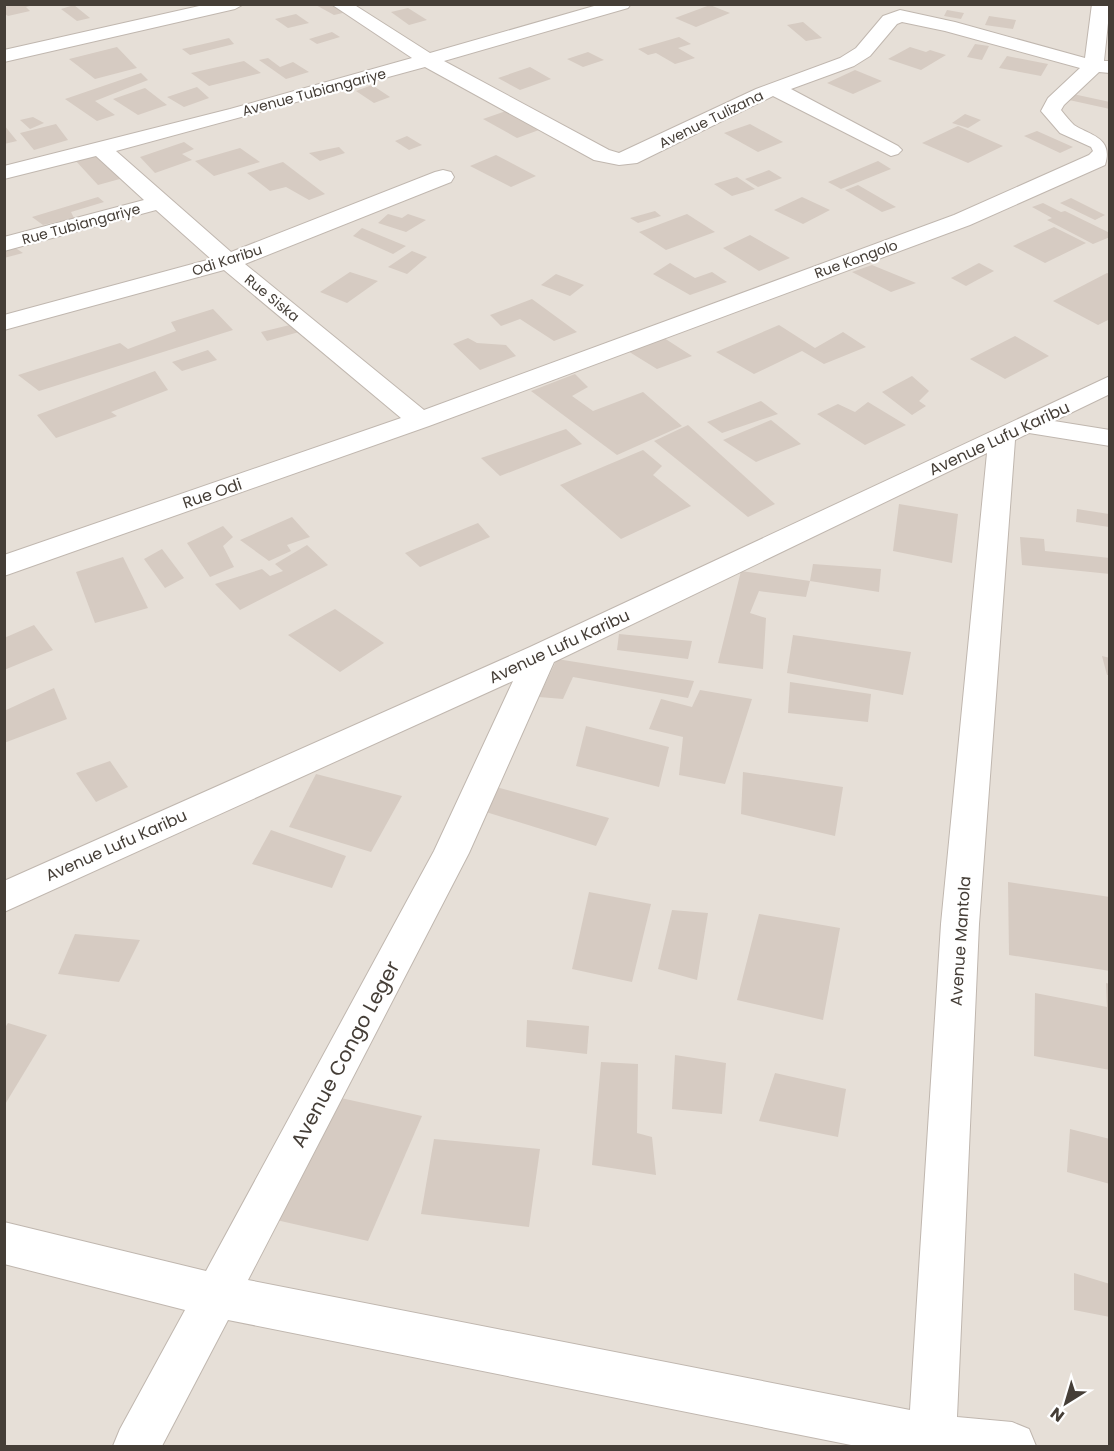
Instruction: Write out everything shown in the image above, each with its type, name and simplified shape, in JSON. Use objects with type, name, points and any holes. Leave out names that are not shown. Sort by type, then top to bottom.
[{"type":"street","points":[[4,56],[235,4]]},
{"type":"street","name":"Avenue Tulizana","points":[[340,4],[429,61],[602,155],[619,159],[642,153],[775,88],[847,62],[863,52],[890,20],[900,16],[948,26],[1102,67]]},
{"type":"street","name":"Avenue Tubiangariye","points":[[4,173],[429,61],[622,4]]},
{"type":"street","points":[[1101,4],[1102,67]]},
{"type":"street","name":"Rue Kongolo","points":[[420,420],[962,220],[1097,160],[1104,152],[1098,143],[1067,129],[1051,111],[1055,102],[1102,67]]},
{"type":"street","points":[[775,88],[891,150]]},
{"type":"street","name":"Rue Siska","points":[[101,149],[228,262],[420,420]]},
{"type":"street","name":"Odi Karibu","points":[[4,323],[228,262],[442,177]]},
{"type":"street","name":"Rue Tubiangariye","points":[[4,244],[159,203]]},
{"type":"street","name":"Avenue Lufu Karibu","points":[[4,897],[541,655],[1110,384]]},
{"type":"street","name":"Rue Odi","points":[[4,566],[420,420]]},
{"type":"street","points":[[1015,430],[1110,438]]},
{"type":"street","name":"Avenue Mantola","points":[[932,1442],[960,924],[1015,430]]},
{"type":"street","name":"Avenue Congo Leger","points":[[137,1446],[451,853],[541,655]]},
{"type":"street","points":[[4,1243],[217,1296],[932,1442],[1012,1446]]},
{"type":"shaded area","points":[[5,5],[1109,5],[1109,1446],[5,1446]]},
{"type":"building","points":[[16,4],[33,5],[26,7],[30,11],[8,16],[4,13],[4,7]]},
{"type":"building","points":[[314,4],[334,4],[347,12],[334,15]]},
{"type":"building","points":[[74,5],[90,18],[77,21],[61,9]]},
{"type":"building","points":[[710,5],[730,13],[696,27],[675,18]]},
{"type":"building","points":[[408,8],[427,20],[409,25],[391,12]]},
{"type":"building","points":[[947,10],[964,13],[961,19],[944,16]]},
{"type":"building","points":[[296,14],[309,23],[288,28],[275,19]]},
{"type":"building","points":[[989,16],[1016,20],[1013,29],[985,25]]},
{"type":"building","points":[[803,22],[822,38],[806,41],[787,25]]},
{"type":"building","points":[[332,32],[340,37],[317,44],[309,39]]},
{"type":"building","points":[[679,37],[691,44],[678,48],[695,58],[675,64],[656,53],[648,55],[638,49]]},
{"type":"building","points":[[229,38],[234,44],[190,55],[182,49]]},
{"type":"building","points":[[975,44],[989,46],[982,60],[967,57]]},
{"type":"building","points":[[117,47],[137,68],[95,79],[69,59]]},
{"type":"building","points":[[910,47],[946,55],[921,70],[888,59]]},
{"type":"building","points":[[588,52],[604,60],[583,67],[567,59]]},
{"type":"building","points":[[1007,56],[1048,64],[1041,76],[999,68]]},
{"type":"building","points":[[268,58],[280,67],[293,62],[309,72],[286,79],[259,60]]},
{"type":"building","points":[[244,61],[261,73],[209,86],[191,73]]},
{"type":"building","points":[[530,67],[551,79],[520,90],[498,78]]},
{"type":"building","points":[[855,70],[882,81],[853,94],[827,83]]},
{"type":"building","points":[[141,73],[148,80],[95,101],[115,115],[97,121],[65,99]]},
{"type":"building","points":[[372,85],[390,97],[374,103],[356,91]]},
{"type":"building","points":[[197,87],[209,98],[184,107],[167,97]]},
{"type":"building","points":[[145,88],[167,105],[138,115],[113,99]]},
{"type":"building","points":[[1073,94],[1110,102],[1110,109],[1069,100]]},
{"type":"building","points":[[506,111],[539,130],[517,138],[483,119]]},
{"type":"building","points":[[965,114],[981,120],[968,128],[952,123]]},
{"type":"building","points":[[33,117],[44,123],[30,129],[20,120]]},
{"type":"building","points":[[56,124],[68,140],[34,150],[20,133]]},
{"type":"building","points":[[750,124],[783,142],[758,152],[724,133]]},
{"type":"building","points":[[4,125],[17,141],[4,144]]},
{"type":"building","points":[[958,126],[1003,146],[968,163],[922,143]]},
{"type":"building","points":[[1037,131],[1073,147],[1060,153],[1024,136]]},
{"type":"building","points":[[407,136],[422,145],[409,150],[395,141]]},
{"type":"building","points":[[184,142],[194,149],[182,154],[192,160],[155,173],[140,157]]},
{"type":"building","points":[[339,147],[345,153],[320,161],[309,153]]},
{"type":"building","points":[[240,148],[260,162],[214,176],[195,161]]},
{"type":"building","points":[[102,153],[127,177],[98,185],[75,160]]},
{"type":"building","points":[[496,155],[536,176],[511,187],[470,166]]},
{"type":"building","points":[[878,161],[891,169],[841,189],[828,182]]},
{"type":"building","points":[[283,162],[325,194],[309,200],[286,187],[270,191],[247,173]]},
{"type":"building","points":[[769,170],[782,178],[758,187],[745,179]]},
{"type":"building","points":[[737,177],[755,189],[732,196],[714,184]]},
{"type":"building","points":[[858,185],[896,207],[882,212],[845,190]]},
{"type":"building","points":[[98,197],[104,202],[71,212],[74,218],[43,225],[32,217]]},
{"type":"building","points":[[802,197],[830,210],[803,224],[774,210]]},
{"type":"building","points":[[1071,198],[1105,215],[1095,220],[1060,203]]},
{"type":"building","points":[[1043,203],[1110,233],[1110,237],[1093,244],[1047,220],[1052,218],[1032,207]]},
{"type":"building","points":[[655,211],[661,216],[638,223],[630,218]]},
{"type":"building","points":[[388,214],[402,218],[408,214],[426,220],[406,232],[378,223]]},
{"type":"building","points":[[687,214],[715,232],[666,250],[639,232]]},
{"type":"building","points":[[1054,227],[1086,243],[1045,263],[1013,246]]},
{"type":"building","points":[[362,228],[406,246],[393,254],[353,236]]},
{"type":"building","points":[[750,235],[790,258],[759,271],[723,248]]},
{"type":"building","points":[[11,245],[23,253],[4,258],[4,246]]},
{"type":"building","points":[[412,251],[427,257],[407,274],[388,267]]},
{"type":"building","points":[[670,263],[695,278],[712,272],[727,282],[690,295],[653,274]]},
{"type":"building","points":[[979,263],[994,271],[966,286],[951,278]]},
{"type":"building","points":[[872,265],[916,283],[891,292],[852,272]]},
{"type":"building","points":[[350,272],[378,281],[347,303],[320,292]]},
{"type":"building","points":[[1107,273],[1110,274],[1110,319],[1098,325],[1053,301]]},
{"type":"building","points":[[556,274],[584,285],[570,296],[541,285]]},
{"type":"building","points":[[532,299],[577,332],[554,341],[520,319],[501,326],[490,315]]},
{"type":"building","points":[[213,309],[233,330],[39,391],[18,375],[120,343],[128,349],[176,331],[171,322]]},
{"type":"building","points":[[294,324],[299,332],[267,341],[261,332]]},
{"type":"building","points":[[779,325],[815,348],[843,332],[866,347],[824,364],[802,351],[754,374],[716,352]]},
{"type":"building","points":[[1015,336],[1049,356],[1005,379],[970,359]]},
{"type":"building","points":[[468,338],[477,343],[506,345],[516,356],[480,370],[453,344]]},
{"type":"building","points":[[664,338],[692,356],[657,369],[623,348],[635,340],[644,346]]},
{"type":"building","points":[[208,350],[217,360],[182,371],[172,362]]},
{"type":"building","points":[[155,371],[168,390],[111,412],[117,416],[56,438],[37,415]]},
{"type":"building","points":[[575,374],[588,387],[572,396],[593,411],[643,392],[682,426],[617,455],[531,391]]},
{"type":"building","points":[[912,376],[929,391],[919,401],[926,406],[912,415],[882,392]]},
{"type":"building","points":[[761,401],[778,414],[722,433],[707,422]]},
{"type":"building","points":[[868,402],[906,425],[865,445],[817,414],[838,404],[855,412]]},
{"type":"building","points":[[771,420],[801,444],[756,462],[723,440]]},
{"type":"building","points":[[688,425],[775,504],[748,517],[654,441]]},
{"type":"building","points":[[566,429],[582,444],[500,476],[481,458]]},
{"type":"building","points":[[643,450],[662,466],[653,475],[691,506],[621,539],[560,485]]},
{"type":"building","points":[[899,504],[958,514],[952,563],[893,551]]},
{"type":"building","points":[[1077,509],[1109,514],[1109,527],[1076,522]]},
{"type":"building","points":[[292,517],[310,537],[287,545],[291,551],[269,561],[240,540]]},
{"type":"building","points":[[478,523],[490,537],[420,567],[405,553]]},
{"type":"building","points":[[223,526],[233,537],[223,546],[234,567],[210,577],[187,543]]},
{"type":"building","points":[[1020,537],[1044,539],[1045,551],[1110,558],[1110,574],[1022,565]]},
{"type":"building","points":[[307,545],[328,565],[240,610],[215,584],[262,569],[270,576],[283,571],[275,564]]},
{"type":"building","points":[[162,549],[184,578],[165,588],[144,559]]},
{"type":"building","points":[[123,557],[148,608],[95,623],[76,572]]},
{"type":"building","points":[[813,564],[881,569],[879,592],[810,581]]},
{"type":"building","points":[[741,571],[810,581],[806,597],[759,591],[750,613],[766,618],[763,669],[718,663]]},
{"type":"building","points":[[335,609],[384,643],[340,672],[288,635]]},
{"type":"building","points":[[34,625],[53,650],[4,670],[4,638]]},
{"type":"building","points":[[619,634],[692,641],[688,659],[617,650]]},
{"type":"building","points":[[793,635],[911,652],[903,695],[787,673]]},
{"type":"building","points":[[1102,656],[1110,658],[1110,675],[1107,675]]},
{"type":"building","points":[[557,659],[694,681],[688,698],[573,677],[563,699],[539,697]]},
{"type":"building","points":[[790,682],[871,694],[868,722],[788,713]]},
{"type":"building","points":[[54,688],[67,719],[4,743],[4,711]]},
{"type":"building","points":[[700,690],[752,699],[725,784],[679,775],[683,737],[649,729],[661,699],[692,707]]},
{"type":"building","points":[[586,726],[669,747],[659,787],[576,766]]},
{"type":"building","points":[[110,761],[128,787],[96,802],[76,773]]},
{"type":"building","points":[[743,772],[843,787],[835,836],[741,814]]},
{"type":"building","points":[[316,774],[402,796],[371,852],[289,827]]},
{"type":"building","points":[[496,787],[609,818],[596,846],[486,812]]},
{"type":"building","points":[[271,830],[346,856],[332,888],[252,864]]},
{"type":"building","points":[[1008,882],[1110,897],[1110,971],[1009,955]]},
{"type":"building","points":[[589,892],[651,904],[632,982],[572,969]]},
{"type":"building","points":[[672,910],[708,913],[697,980],[658,969]]},
{"type":"building","points":[[759,914],[840,928],[823,1020],[737,1000]]},
{"type":"building","points":[[75,934],[140,940],[119,982],[58,974]]},
{"type":"building","points":[[1106,983],[1110,984],[1110,1070],[1034,1056],[1035,993],[1107,1007]]},
{"type":"building","points":[[527,1020],[589,1026],[587,1054],[526,1047]]},
{"type":"building","points":[[8,1023],[47,1035],[4,1106],[4,1029]]},
{"type":"building","points":[[675,1055],[726,1063],[722,1114],[672,1109]]},
{"type":"building","points":[[601,1062],[638,1064],[637,1133],[652,1137],[656,1175],[592,1165]]},
{"type":"building","points":[[775,1073],[846,1089],[838,1137],[759,1121]]},
{"type":"building","points":[[332,1096],[422,1116],[368,1241],[272,1219]]},
{"type":"building","points":[[1070,1129],[1110,1139],[1110,1184],[1067,1172]]},
{"type":"building","points":[[434,1139],[540,1149],[529,1227],[421,1214]]},
{"type":"building","points":[[1074,1273],[1110,1284],[1110,1317],[1074,1310]]}]
